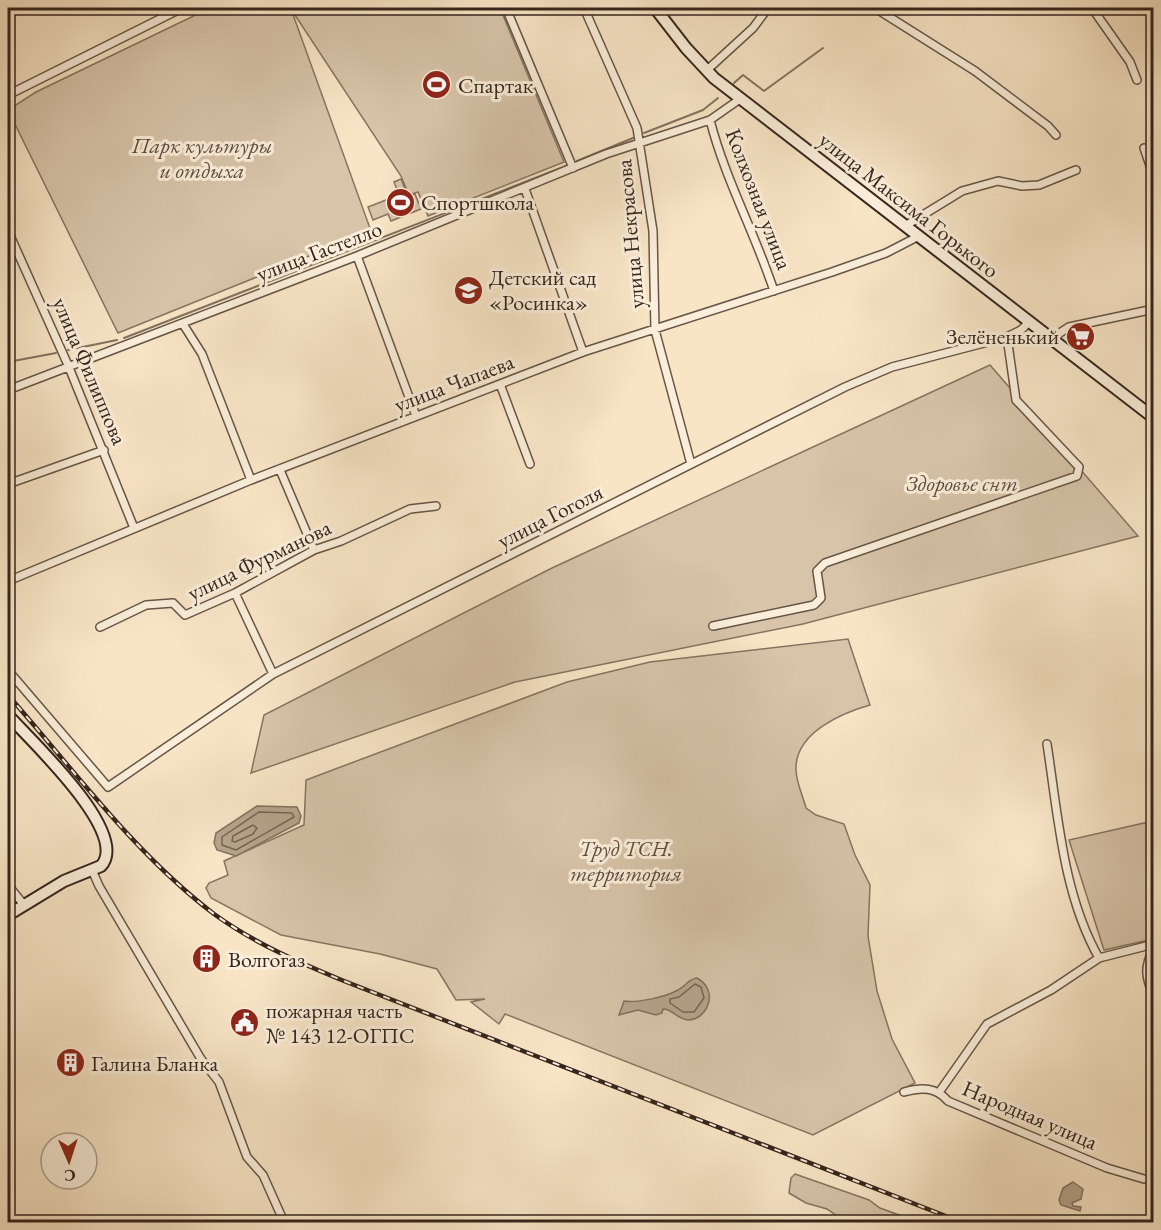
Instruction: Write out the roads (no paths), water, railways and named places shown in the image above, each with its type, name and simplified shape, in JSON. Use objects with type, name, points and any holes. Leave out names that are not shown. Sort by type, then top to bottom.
[{"type":"street","points":[[8,95],[182,8]]},
{"type":"street","points":[[506,8],[573,168]]},
{"type":"street","name":"улица Некрасова","points":[[584,8],[631,113],[640,142],[655,257],[655,330],[691,464]]},
{"type":"street","name":"улица Максима Горького","points":[[655,8],[706,71],[740,99],[1154,418]]},
{"type":"street","points":[[706,71],[753,28],[768,8]]},
{"type":"street","points":[[875,8],[975,71],[1048,126],[1056,135]]},
{"type":"street","points":[[1092,8],[1130,62],[1137,80]]},
{"type":"street","name":"улица Гастелло","points":[[8,390],[68,365],[183,324],[357,256],[640,142],[710,120],[740,99]]},
{"type":"street","name":"Колхозная улица","points":[[710,120],[721,157],[758,241],[774,291]]},
{"type":"street","points":[[1144,148],[1154,177]]},
{"type":"street","points":[[905,226],[962,191],[998,181],[1022,186],[1039,184],[1076,170]]},
{"type":"street","points":[[525,189],[583,352]]},
{"type":"street","name":"улица Филиппова","points":[[8,231],[68,365],[134,528]]},
{"type":"street","name":"улица Чапаева","points":[[8,580],[251,480],[583,352],[886,253],[919,236]]},
{"type":"street","points":[[357,256],[416,416]]},
{"type":"street","points":[[1052,339],[1069,327],[1154,309]]},
{"type":"street","name":"улица Гоголя","points":[[12,675],[108,787],[273,674],[879,372],[1007,337],[1021,330],[1029,322]]},
{"type":"street","points":[[183,324],[202,354],[251,480]]},
{"type":"street","points":[[713,626],[814,605],[821,598],[817,571],[825,562],[1077,476],[1079,466],[1016,400],[1007,337]]},
{"type":"street","points":[[500,384],[530,464]]},
{"type":"street","points":[[8,484],[104,450]]},
{"type":"street","points":[[280,470],[314,550]]},
{"type":"street","name":"улица Фурманова","points":[[100,627],[146,605],[172,603],[185,615],[235,593],[314,550],[340,541],[410,508],[436,506]]},
{"type":"street","points":[[235,593],[273,674]]},
{"type":"street","points":[[8,715],[96,816],[108,851],[105,862],[92,870],[74,875],[8,915]]},
{"type":"street","points":[[1047,744],[1062,851],[1089,941],[1099,958]]},
{"type":"street","points":[[92,870],[99,886],[195,1049],[219,1082],[248,1157],[263,1175],[284,1222]]},
{"type":"street","points":[[8,885],[24,905]]},
{"type":"street","points":[[940,1091],[987,1024],[1051,990],[1099,958],[1154,946]]},
{"type":"street","points":[[1154,946],[1145,966],[1146,978],[1154,997]]},
{"type":"street","name":"Народная улица","points":[[904,1092],[919,1088],[940,1091],[948,1101],[1107,1168],[1144,1179]]},
{"type":"water","points":[[257,806],[297,807],[301,816],[299,823],[236,856],[217,850],[214,843],[216,833]]},
{"type":"water","points":[[697,978],[704,983],[709,997],[706,1010],[695,1018],[685,1020],[663,1009],[662,1013],[656,1015],[638,1010],[619,1015],[624,1001],[644,1000],[666,995]]},
{"type":"water","points":[[1073,1182],[1083,1189],[1081,1199],[1072,1203],[1073,1206],[1081,1207],[1080,1211],[1061,1205],[1059,1200],[1063,1188]]},
{"type":"waterway","points":[[734,83],[743,75],[764,91],[823,48]]},
{"type":"waterway","points":[[644,133],[703,110],[718,98]]},
{"type":"waterway","points":[[577,161],[633,138]]},
{"type":"waterway","points":[[124,338],[566,166]]},
{"type":"waterway","points":[[68,350],[117,340]]},
{"type":"waterway","points":[[8,362],[56,353]]},
{"type":"railway","points":[[8,695],[106,810],[158,865],[214,914],[261,943],[344,981],[961,1222]]},
{"type":"place","name":"Спартак","points":[[437,85]]},
{"type":"place","name":"Спортшкола","points":[[400,202]]},
{"type":"place","name":"Детский сад «Росинка»","points":[[468,290]]},
{"type":"place","name":"Зелёненький","points":[[1080,336]]},
{"type":"place","name":"Волгогаз","points":[[207,959]]},
{"type":"place","name":"пожарная часть № 143 12-ОГПС","points":[[245,1023]]},
{"type":"place","name":"Галина Бланка","points":[[70,1063]]},
{"type":"park label","name":"Парк культуры и отдыха","points":[[202,158]]},
{"type":"park label","name":"Здоровье снт","points":[[962,483]]},
{"type":"park label","name":"Труд ТСН. территория","points":[[626,860]]}]
